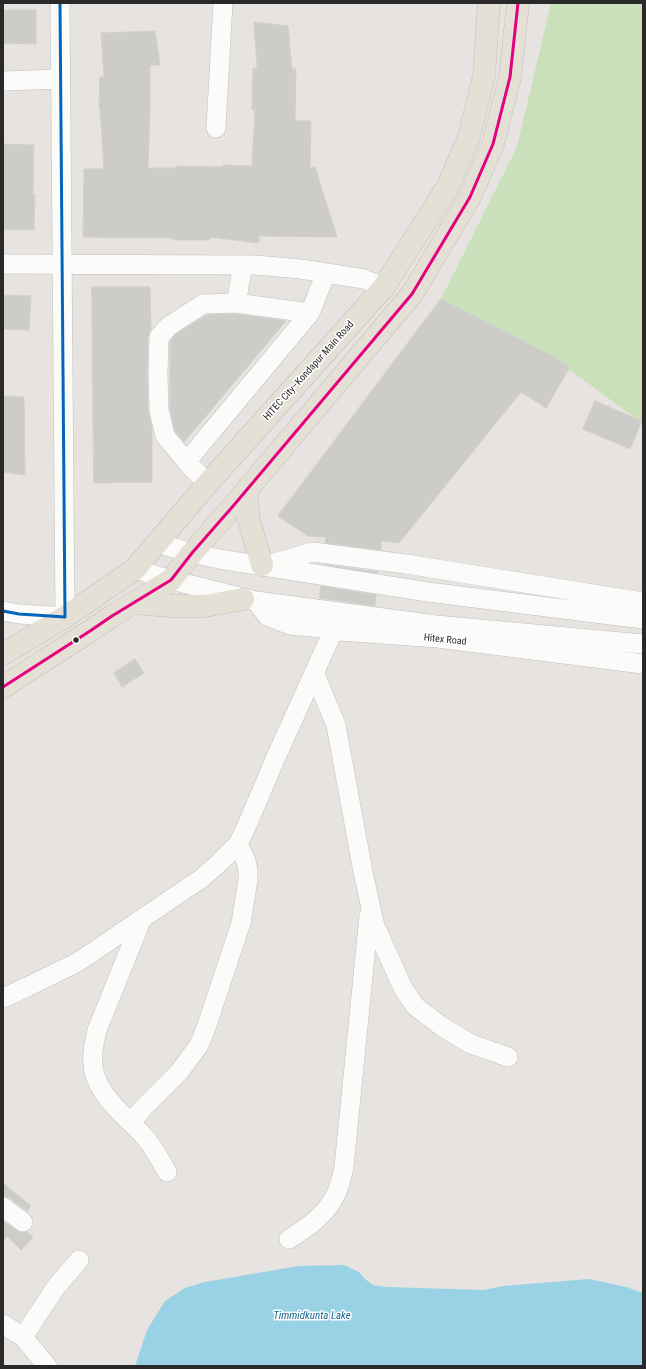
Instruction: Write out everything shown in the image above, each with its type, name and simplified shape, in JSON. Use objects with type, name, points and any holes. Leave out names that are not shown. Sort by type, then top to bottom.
[{"type":"main road","name":"HITEC City–Kondapur Main Road","points":[[3,654],[65,617],[135,568],[208,483],[384,287],[448,186],[469,137],[484,76],[489,3]]},
{"type":"main road","points":[[3,687],[171,580],[192,553],[412,294],[470,197],[493,144],[510,77],[518,3]]},
{"type":"main road","points":[[318,361],[340,379]]},
{"type":"main road","points":[[247,490],[248,518],[264,566]]},
{"type":"main road","points":[[133,603],[172,606],[205,606],[250,600]]},
{"type":"street","points":[[3,611],[19,614],[65,617],[60,3]]},
{"type":"street","points":[[216,128],[223,3]]},
{"type":"street","points":[[3,81],[60,79]]},
{"type":"street","points":[[3,264],[243,265],[301,269],[364,279],[384,287]]},
{"type":"street","points":[[236,303],[243,265]]},
{"type":"street","points":[[187,461],[310,313],[326,273]]},
{"type":"street","points":[[208,483],[165,436],[158,410],[159,337],[170,326],[203,304],[236,303],[310,313]]},
{"type":"street","points":[[157,542],[192,553],[219,559],[428,592],[643,619]]},
{"type":"street","points":[[264,566],[312,552],[406,564],[643,602]]},
{"type":"street","name":"Hitex Road","points":[[135,568],[171,580],[250,600],[436,625],[643,644]]},
{"type":"street","name":"Hitex Road","points":[[250,600],[267,616],[290,625],[334,629],[339,631],[438,638],[643,664]]},
{"type":"street","points":[[3,998],[78,962],[202,878],[238,844],[334,629]]},
{"type":"street","points":[[314,672],[336,725],[374,926],[403,988],[415,1006],[441,1026],[471,1044],[508,1057]]},
{"type":"street","points":[[131,1123],[143,1108],[180,1072],[199,1045],[206,1028],[241,923],[248,880],[248,870],[238,844]]},
{"type":"street","points":[[289,1239],[311,1225],[324,1213],[336,1194],[344,1167],[370,909]]},
{"type":"street","points":[[142,919],[100,1023],[94,1046],[93,1062],[95,1075],[106,1096],[144,1136],[156,1153],[166,1172]]},
{"type":"street","points":[[3,1207],[23,1222]]},
{"type":"street","points":[[23,1337],[56,1287],[79,1260]]},
{"type":"street","points":[[3,1324],[23,1337],[47,1366]]},
{"type":"green space","points":[[551,3],[643,3],[643,424],[550,355],[441,299],[517,147]]},
{"type":"water","name":"Timmidkunta Lake","points":[[344,1265],[359,1272],[373,1285],[386,1287],[484,1290],[503,1286],[589,1279],[626,1287],[643,1293],[643,1366],[135,1366],[147,1330],[165,1301],[185,1288],[205,1282],[299,1266]]},
{"type":"building","points":[[3,10],[36,10],[36,44],[3,43]]},
{"type":"building","points":[[254,22],[288,26],[292,69],[296,69],[295,121],[311,121],[310,168],[315,167],[337,237],[259,236],[259,243],[210,237],[210,240],[173,240],[173,238],[83,237],[84,169],[104,169],[99,108],[100,77],[104,77],[101,33],[155,31],[160,65],[150,65],[148,168],[176,168],[176,166],[223,167],[223,165],[252,166],[255,110],[252,110],[253,68],[257,68]]},
{"type":"building","points":[[3,144],[34,145],[34,230],[3,229]]},
{"type":"building","points":[[92,287],[150,287],[151,330],[148,337],[147,374],[148,410],[152,428],[152,482],[94,483]]},
{"type":"building","points":[[3,295],[31,296],[29,330],[3,329]]},
{"type":"building","points":[[441,299],[556,358],[570,367],[546,408],[521,392],[399,543],[381,541],[381,550],[325,543],[326,537],[308,536],[278,516]]},
{"type":"building","points":[[235,314],[286,321],[184,442],[175,431],[170,409],[170,341],[176,334],[207,315]]},
{"type":"building","points":[[3,396],[24,397],[25,475],[3,472]]},
{"type":"building","points":[[595,401],[642,421],[630,449],[583,429]]},
{"type":"building","points":[[326,565],[378,572],[378,573]]},
{"type":"building","points":[[321,586],[376,595],[375,606],[320,598]]},
{"type":"building","points":[[135,659],[144,673],[122,687],[114,673]]},
{"type":"building","points":[[3,1183],[31,1206],[27,1211],[10,1198],[3,1196]]},
{"type":"building","points":[[3,1221],[17,1231],[22,1233],[27,1232],[33,1237],[21,1250],[7,1236],[3,1241]]},
{"type":"transit line","points":[[3,611],[19,614],[65,617],[60,3]]},
{"type":"transit line","points":[[3,687],[112,616],[171,580],[192,553],[412,294],[470,197],[493,144],[510,77],[518,3]]}]
